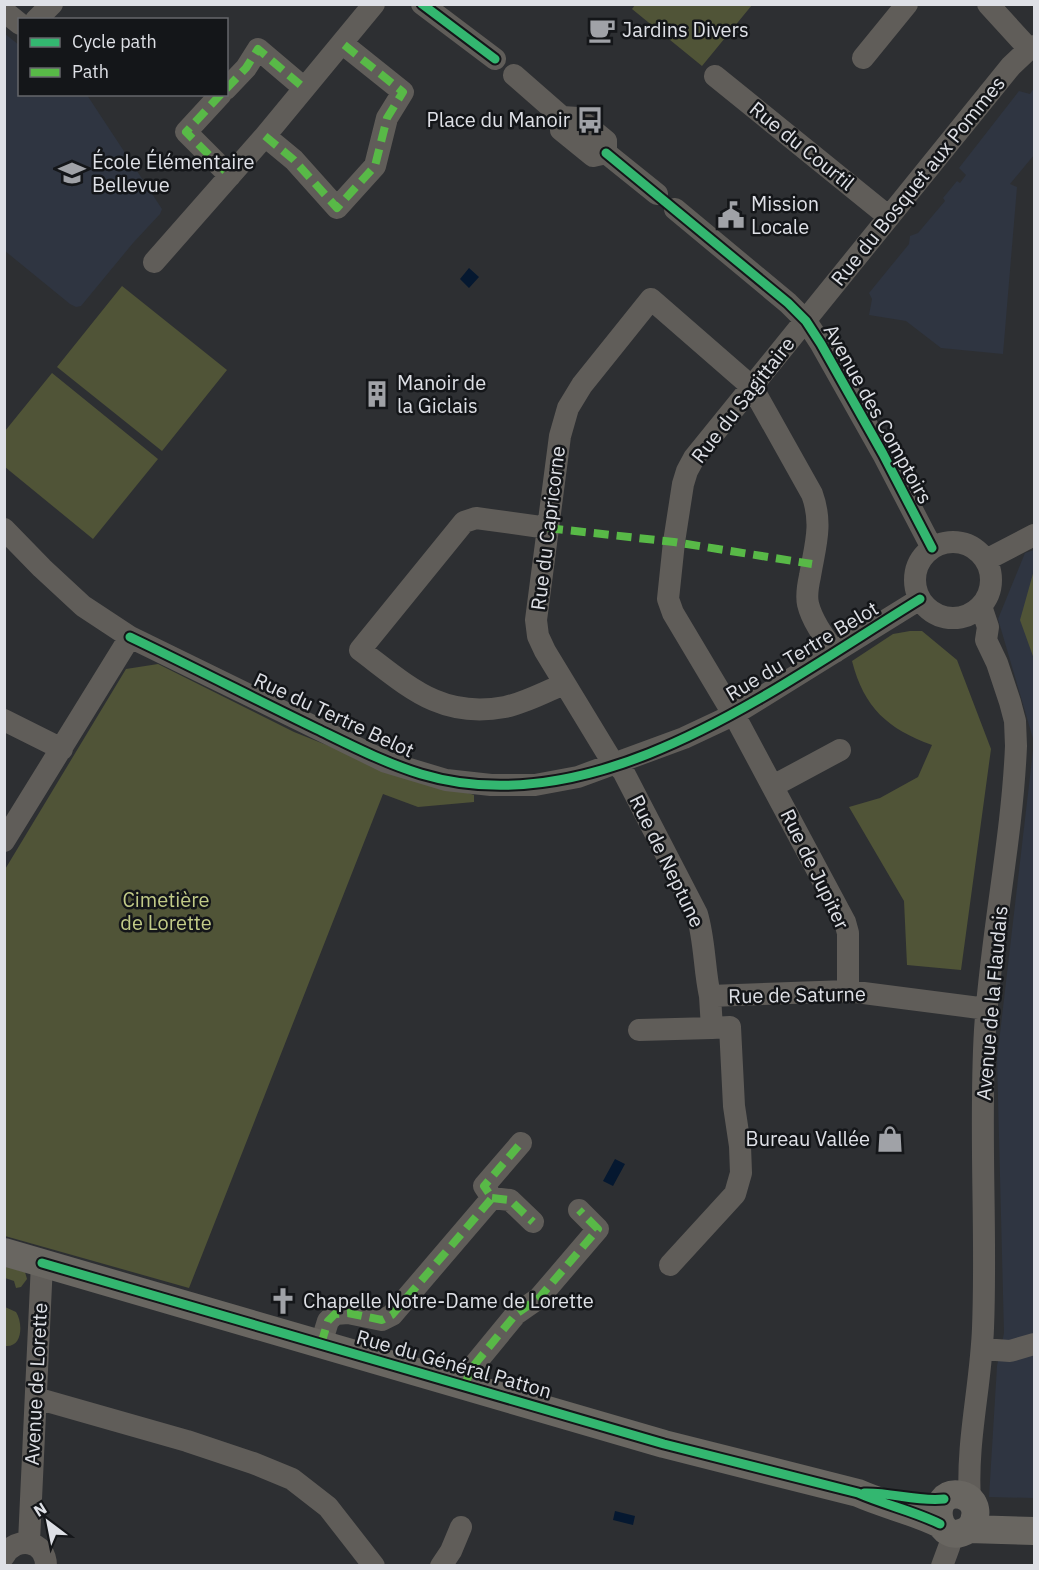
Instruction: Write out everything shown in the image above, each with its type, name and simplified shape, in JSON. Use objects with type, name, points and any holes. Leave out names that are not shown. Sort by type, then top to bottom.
[{"type":"main road","name":"Rue du Général Patton","points":[[4,1252],[664,1444],[858,1493],[881,1492],[922,1500],[957,1512],[1035,1531]]},
{"type":"main road","name":"Rue du Général Patton","points":[[957,1512],[1035,1516]]},
{"type":"street","points":[[38,18],[52,4]]},
{"type":"street","points":[[154,262],[265,136],[374,4]]},
{"type":"street","points":[[422,4],[495,59]]},
{"type":"street","points":[[863,58],[907,4]]},
{"type":"street","points":[[988,4],[1032,47]]},
{"type":"street","points":[[4,11],[18,22]]},
{"type":"street","points":[[265,136],[294,160],[337,208],[375,166],[387,118],[403,92],[343,44]]},
{"type":"street","name":"Rue du Bosquet aux Pommes","points":[[806,321],[1011,66],[1032,47]]},
{"type":"street","points":[[228,87],[246,68],[258,49],[304,88]]},
{"type":"street","points":[[514,75],[562,117],[578,118],[606,141],[606,153],[657,194]]},
{"type":"street","name":"Rue du Courtil","points":[[715,76],[889,217]]},
{"type":"street","points":[[219,96],[186,132],[230,176]]},
{"type":"street","name":"Avenue des Comptoirs","points":[[675,209],[788,303],[806,321],[822,344],[878,444],[932,548]]},
{"type":"street","name":"Rue du Capricorne","points":[[616,765],[538,636],[536,620],[560,436],[568,408],[582,385],[651,299],[752,387]]},
{"type":"street","name":"Rue du Sagittaire","points":[[733,715],[673,613],[668,599],[674,542],[687,471],[694,458],[806,321]]},
{"type":"street","points":[[752,387],[812,494],[818,509],[819,522],[807,601],[812,614],[835,652]]},
{"type":"street","points":[[548,528],[476,518],[464,522],[360,650],[422,696],[448,707],[474,710],[506,707],[565,684]]},
{"type":"street","name":"Rue du Tertre Belot","points":[[4,530],[83,606],[130,637],[377,758],[422,774],[468,783],[535,785],[578,777],[616,765],[684,738],[733,715],[920,599]]},
{"type":"street","points":[[986,560],[1035,535]]},
{"type":"street","points":[[943,543],[967,544],[978,550],[986,560],[991,571],[992,584],[988,596],[981,606],[966,616],[946,618],[927,608],[920,599],[915,577],[918,566],[932,548],[943,543]]},
{"type":"street","name":"Avenue de la Flaudais","points":[[942,1566],[969,1477],[982,1349],[985,1254],[982,1132],[987,1009],[1001,901],[1016,746],[1015,721],[997,663],[986,640],[988,627],[981,606]]},
{"type":"street","points":[[957,618],[974,636],[986,640]]},
{"type":"street","points":[[4,841],[130,637]]},
{"type":"street","name":"Rue de Jupiter","points":[[733,715],[845,922],[848,933],[848,991]]},
{"type":"street","points":[[4,720],[62,749]]},
{"type":"street","name":"Rue de Jupiter","points":[[773,786],[840,750]]},
{"type":"street","name":"Rue de Neptune","points":[[616,765],[622,771],[697,914],[702,933],[705,974],[710,996]]},
{"type":"street","name":"Rue de Saturne","points":[[712,1028],[710,996],[848,991],[987,1009]]},
{"type":"street","name":"Rue de Saturne","points":[[639,1030],[730,1027],[734,1106],[740,1146],[741,1173],[735,1194],[670,1265]]},
{"type":"street","points":[[521,1143],[484,1186],[492,1198],[510,1200],[533,1222]]},
{"type":"street","points":[[321,1344],[328,1321],[335,1314],[348,1313],[382,1320],[392,1315],[492,1198]]},
{"type":"street","points":[[465,1386],[470,1370],[516,1314],[539,1298],[598,1229],[579,1210]]},
{"type":"street","name":"Avenue de Lorette","points":[[12,1548],[36,1398],[42,1263]]},
{"type":"street","points":[[982,1349],[1000,1352],[1035,1344]]},
{"type":"street","points":[[36,1398],[187,1441],[292,1479],[328,1507],[374,1566]]},
{"type":"street","points":[[441,1566],[451,1551],[461,1527]]},
{"type":"street","points":[[12,1548],[41,1549],[45,1555],[46,1566]]},
{"type":"shaded area","name":"École Élémentaire Bellevue","points":[[4,33],[18,44],[18,96],[88,96],[162,209],[81,306],[76,307],[70,304],[5,251]]},
{"type":"shaded area","points":[[1034,88],[1034,155],[1010,184],[1017,187],[1003,354],[941,348],[906,321],[869,315],[872,299],[869,293],[909,244],[910,236],[918,233],[945,201],[943,198],[957,181],[960,183],[966,175],[959,168],[1019,91],[1030,94]]},
{"type":"shaded area","points":[[1034,550],[1034,742],[998,619],[1025,553]]},
{"type":"shaded area","points":[[1034,742],[1034,1498],[989,1497],[997,1366],[1004,1333],[997,1059]]},
{"type":"green space","points":[[635,5],[752,5],[702,66],[632,9]]},
{"type":"green space","points":[[122,286],[227,370],[162,451],[57,367]]},
{"type":"green space","points":[[52,373],[158,459],[93,539],[5,467],[5,431]]},
{"type":"green space","points":[[1034,570],[1034,659],[1020,620]]},
{"type":"green space","points":[[922,631],[957,660],[991,749],[961,970],[907,965],[904,901],[849,807],[880,798],[918,777],[932,745],[903,732],[880,715],[863,692],[852,661],[893,634]]},
{"type":"green space","name":"Cimetière de Lorette","points":[[158,664],[294,732],[334,748],[474,795],[474,802],[418,807],[383,794],[189,1288],[5,1236],[4,871],[126,669]]},
{"type":"green space","points":[[4,1266],[25,1272],[27,1279],[21,1287],[16,1288],[14,1281],[5,1278]]},
{"type":"green space","points":[[5,1307],[16,1312],[20,1322],[20,1334],[11,1346],[5,1346]]},
{"type":"water","points":[[469,268],[479,277],[469,288],[460,279]]},
{"type":"water","points":[[615,1159],[625,1164],[613,1186],[603,1181]]},
{"type":"water","points":[[615,1511],[635,1516],[633,1525],[613,1520]]},
{"type":"marked path","points":[[265,136],[294,160],[337,208],[375,166],[387,118],[403,92],[343,44]]},
{"type":"marked path","points":[[228,87],[246,68],[258,49],[304,88]]},
{"type":"marked path","points":[[219,96],[186,132],[230,176]]},
{"type":"marked path","points":[[548,528],[674,542],[812,564]]},
{"type":"marked path","points":[[321,1344],[328,1321],[335,1314],[348,1313],[382,1320],[392,1315],[492,1198],[484,1186],[521,1143]]},
{"type":"marked path","points":[[492,1198],[510,1200],[533,1222]]},
{"type":"marked path","points":[[465,1386],[470,1370],[516,1314],[539,1298],[598,1229],[579,1210]]},
{"type":"cycle path","points":[[422,4],[495,59]]},
{"type":"cycle path","points":[[606,153],[788,303],[806,321],[883,454],[932,548]]},
{"type":"cycle path","points":[[130,637],[343,742],[408,770],[487,785],[553,781],[619,765],[684,739],[747,706],[920,599]]},
{"type":"cycle path","points":[[42,1263],[664,1444],[858,1493],[940,1524]]},
{"type":"cycle path","points":[[864,1493],[944,1499]]},
{"type":"place","name":"Jardins Divers","points":[[602,30]]},
{"type":"place","name":"Place du Manoir","points":[[590,120]]},
{"type":"place","name":"École Élémentaire Bellevue","points":[[72,173]]},
{"type":"place","name":"Mission Locale","points":[[731,215]]},
{"type":"place","name":"Manoir de la Giclais","points":[[377,394]]},
{"type":"place","name":"Bureau Vallée","points":[[890,1139]]},
{"type":"place","name":"Chapelle Notre-Dame de Lorette","points":[[283,1301]]}]
